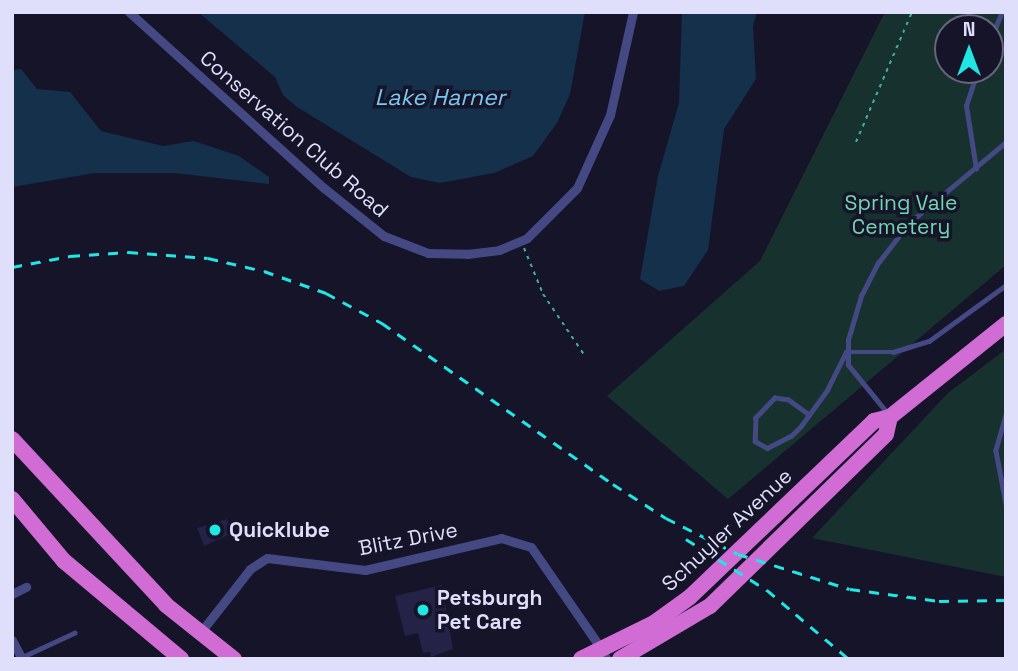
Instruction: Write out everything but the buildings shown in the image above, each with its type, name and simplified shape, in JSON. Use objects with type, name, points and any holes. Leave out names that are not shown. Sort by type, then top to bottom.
[{"type":"highway","name":"Schuyler Avenue","points":[[581,659],[607,655],[690,597],[874,421],[890,417],[1006,324]]},
{"type":"highway","name":"Schuyler Avenue","points":[[620,659],[710,606],[886,434],[890,417]]},
{"type":"highway","points":[[12,439],[199,635],[234,659]]},
{"type":"highway","points":[[12,499],[64,561],[181,659]]},
{"type":"street","name":"Conservation Club Road","points":[[129,12],[324,188],[384,236],[428,253],[467,254],[499,250],[521,240],[566,200],[592,161],[618,90],[633,12]]},
{"type":"street","name":"Blitz Drive","points":[[199,635],[250,569],[267,558],[365,570],[501,538],[531,547],[607,655]]},
{"type":"street","points":[[12,594],[26,587]]},
{"type":"street","points":[[12,640],[21,658]]},
{"type":"lane","points":[[973,84],[966,106],[976,169]]},
{"type":"lane","points":[[809,415],[788,400],[775,398],[756,418],[755,441],[759,447],[773,446],[791,436],[809,415],[846,352],[854,313],[878,263],[916,216],[1006,142]]},
{"type":"lane","points":[[846,352],[893,352],[929,341],[1006,285]]},
{"type":"lane","points":[[846,352],[854,375],[890,417]]},
{"type":"lane","points":[[1006,415],[996,451],[1006,504]]},
{"type":"lane","points":[[999,472],[1006,476]]},
{"type":"lane","points":[[21,658],[74,633]]},
{"type":"path","points":[[856,142],[912,12]]},
{"type":"path","points":[[521,240],[543,294],[585,356]]},
{"type":"green space","name":"Spring Vale Cemetery","points":[[885,12],[1006,12],[1006,265],[728,499],[607,396],[760,261]]},
{"type":"green space","points":[[1006,349],[1006,577],[812,538],[948,393]]},
{"type":"water","name":"Lake Harner","points":[[198,12],[585,12],[570,94],[557,123],[533,156],[494,173],[440,183],[411,177],[297,107],[283,95],[275,77]]},
{"type":"water","points":[[682,12],[757,12],[753,26],[756,79],[724,129],[708,250],[684,286],[659,291],[640,279],[658,176],[679,103]]},
{"type":"water","points":[[21,69],[37,89],[70,92],[101,131],[163,146],[194,141],[239,156],[269,177],[269,184],[175,173],[95,173],[12,187],[12,70]]},
{"type":"railway","points":[[12,267],[70,256],[128,252],[208,258],[264,271],[326,293],[382,323],[613,484],[666,518],[738,554],[850,589],[939,601],[1006,600]]},
{"type":"railway","points":[[686,539],[767,590],[849,659]]},
{"type":"place","name":"Quicklube","points":[[215,530]]},
{"type":"place","name":"Petsburgh Pet Care","points":[[423,610]]}]
